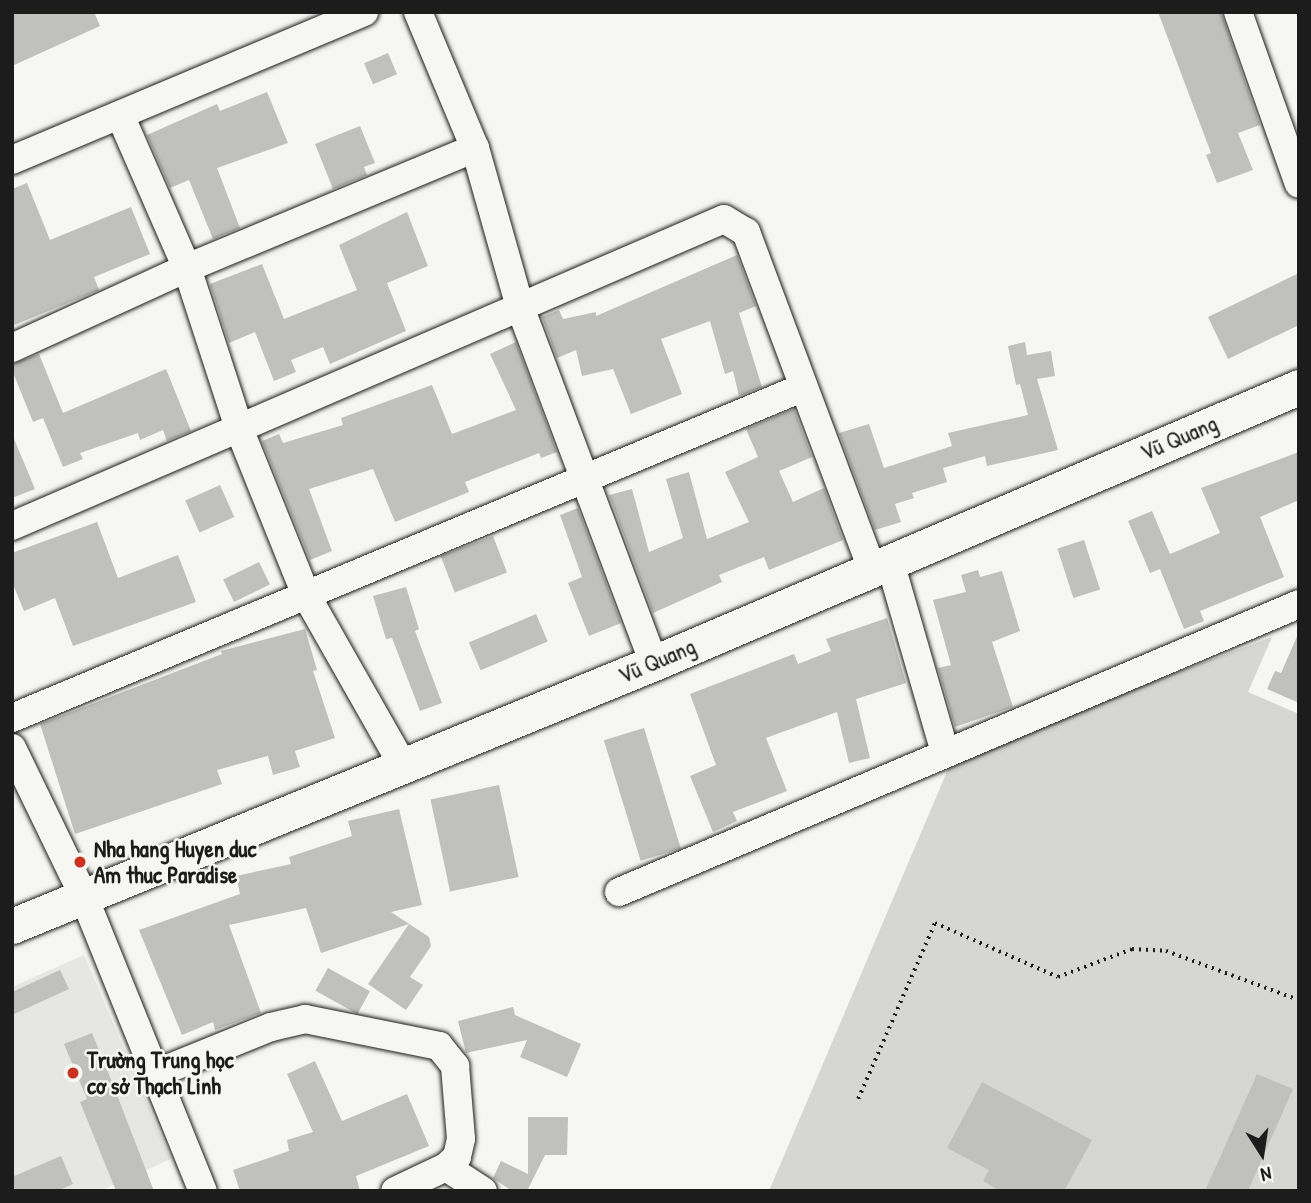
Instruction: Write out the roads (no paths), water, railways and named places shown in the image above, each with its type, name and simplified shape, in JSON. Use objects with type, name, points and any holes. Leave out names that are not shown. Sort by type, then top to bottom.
[{"type":"main road","name":"Vũ Quang","points":[[12,926],[401,764],[654,663],[1299,387]]},
{"type":"street","points":[[12,160],[364,12]]},
{"type":"street","points":[[418,12],[475,148],[520,307],[654,663]]},
{"type":"street","points":[[1238,12],[1299,184]]},
{"type":"street","points":[[120,115],[187,268],[240,431],[305,593],[401,764]]},
{"type":"street","points":[[12,348],[187,268],[475,148]]},
{"type":"street","points":[[12,526],[240,431],[715,221],[732,220],[746,233],[804,387],[881,566],[945,753]]},
{"type":"street","points":[[12,718],[305,593],[804,387]]},
{"type":"street","points":[[619,892],[1299,604]]},
{"type":"street","points":[[12,748],[84,897],[203,1191]]},
{"type":"street","points":[[155,1074],[271,1027],[305,1019],[439,1046],[456,1066],[461,1139],[457,1157],[446,1167],[395,1191]]},
{"type":"street","points":[[446,1167],[483,1191]]},
{"type":"place","name":"Nha hang Huyen duc Am thuc Paradise","points":[[80,862]]},
{"type":"place","name":"Trường Trung học cơ sở Thạch Linh","points":[[73,1073]]}]
